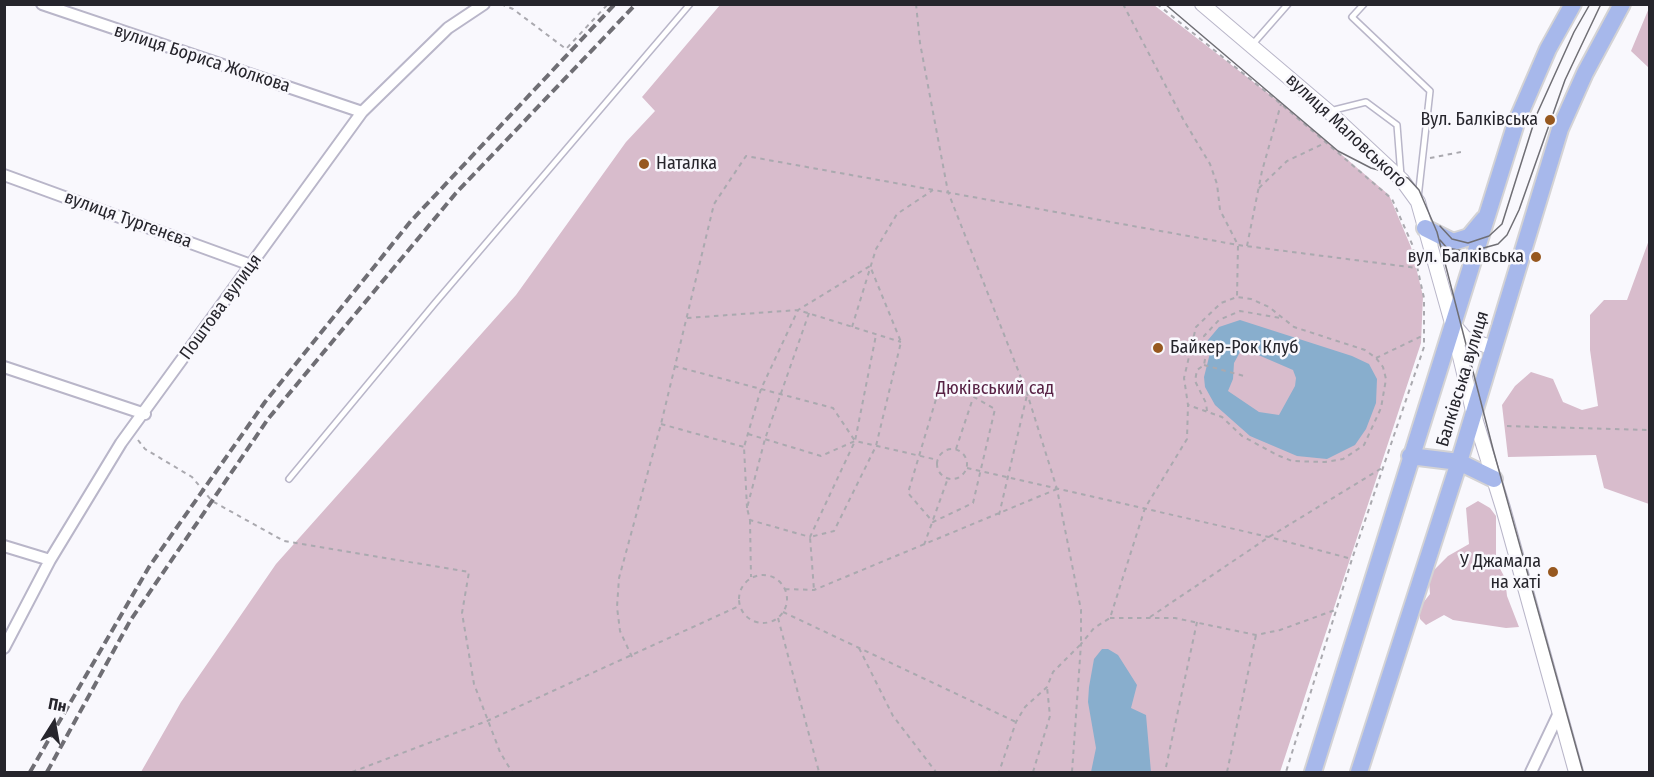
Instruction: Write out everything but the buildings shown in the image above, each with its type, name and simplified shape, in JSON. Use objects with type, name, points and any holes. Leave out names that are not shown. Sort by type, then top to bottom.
[{"type":"main road","name":"Балківська вулиця","points":[[1313,772],[1516,123],[1548,49],[1573,4]]},
{"type":"main road","name":"Балківська вулиця","points":[[1359,772],[1474,415],[1560,129],[1585,73],[1622,4]]},
{"type":"main road","points":[[1425,228],[1453,242],[1469,237],[1488,214]]},
{"type":"main road","points":[[1410,456],[1459,462],[1494,479]]},
{"type":"street","name":"вулиця Бориса Жолкова","points":[[42,4],[362,112]]},
{"type":"street","name":"Поштова вулиця","points":[[4,648],[50,560],[122,443],[362,112],[448,28],[484,4]]},
{"type":"street","name":"вулиця Маловського","points":[[1202,4],[1328,111],[1402,180],[1418,202],[1452,323],[1474,415],[1576,772]]},
{"type":"street","name":"вулиця Тургенєва","points":[[4,175],[251,265]]},
{"type":"street","points":[[1452,323],[1465,338],[1493,348]]},
{"type":"street","points":[[4,367],[145,414]]},
{"type":"street","points":[[4,546],[50,560]]},
{"type":"street","points":[[1531,772],[1560,711]]},
{"type":"lane","points":[[289,479],[435,303],[690,4]]},
{"type":"lane","points":[[1251,46],[1288,4]]},
{"type":"lane","points":[[1364,4],[1352,17],[1430,91],[1418,202]]},
{"type":"lane","points":[[1328,111],[1366,102],[1397,125],[1402,180]]},
{"type":"path","points":[[501,4],[513,9],[566,49],[608,4]]},
{"type":"path","points":[[916,4],[920,43],[948,192],[1028,393],[1057,489],[1081,610],[1081,644],[1072,772]]},
{"type":"path","points":[[1123,4],[1183,119],[1210,164],[1217,184],[1220,210],[1238,245],[1238,297]]},
{"type":"path","points":[[1157,4],[1281,104],[1392,199],[1412,244],[1424,298],[1424,347],[1352,559],[1286,772]]},
{"type":"path","points":[[1247,246],[1257,190],[1281,104]]},
{"type":"path","points":[[1257,190],[1287,161],[1326,142]]},
{"type":"path","points":[[1422,160],[1461,152]]},
{"type":"path","points":[[632,657],[620,631],[617,607],[620,578],[661,424],[714,204],[746,156],[1238,245],[1418,268]]},
{"type":"path","points":[[852,327],[876,249],[897,214],[935,189]]},
{"type":"path","points":[[751,578],[750,520],[747,507],[744,447],[761,389],[798,310],[870,266]]},
{"type":"path","points":[[750,520],[810,537],[834,531],[876,446],[901,342],[870,266]]},
{"type":"path","points":[[1110,618],[1144,508],[1187,439],[1188,405],[1184,378],[1196,327],[1221,303],[1238,297],[1251,298],[1269,306],[1294,327],[1350,345],[1377,358],[1383,367],[1386,379],[1381,408],[1364,445],[1342,459],[1310,464],[1292,461],[1259,446],[1242,436],[1222,417],[1188,405]]},
{"type":"path","points":[[686,318],[798,310],[901,342]]},
{"type":"path","points":[[1207,411],[1206,403],[1195,381],[1197,370],[1204,365],[1206,348],[1204,336],[1219,320],[1240,311],[1281,318]]},
{"type":"path","points":[[747,507],[765,439],[809,313]]},
{"type":"path","points":[[814,590],[810,537],[855,441],[876,334]]},
{"type":"path","points":[[1377,358],[1424,335]]},
{"type":"path","points":[[1204,365],[1244,376]]},
{"type":"path","points":[[674,366],[833,408],[855,441]]},
{"type":"path","points":[[942,379],[995,409],[973,503],[933,522],[908,493],[942,379]]},
{"type":"path","points":[[999,515],[1028,393]]},
{"type":"path","points":[[956,449],[974,397]]},
{"type":"path","points":[[661,424],[744,447]]},
{"type":"path","points":[[1507,426],[1650,430]]},
{"type":"path","points":[[748,434],[821,456],[855,441],[938,460]]},
{"type":"path","points":[[136,438],[145,449],[192,477],[212,501],[284,541],[469,572],[462,613],[474,684],[500,752],[512,772]]},
{"type":"path","points":[[956,449],[966,458],[967,468],[958,478],[948,478],[941,473],[938,460],[947,450],[956,449]]},
{"type":"path","points":[[967,468],[1269,537],[1352,559]]},
{"type":"path","points":[[1150,617],[1269,537],[1382,468]]},
{"type":"path","points":[[924,545],[948,478]]},
{"type":"path","points":[[785,589],[814,590],[1057,489]]},
{"type":"path","points":[[767,575],[774,577],[785,589],[787,605],[778,618],[763,623],[755,622],[743,613],[740,606],[740,590],[751,578],[767,575]]},
{"type":"path","points":[[352,772],[487,721],[740,606]]},
{"type":"path","points":[[999,772],[1016,722],[1025,707],[1047,687],[1053,672],[1094,628],[1110,618],[1150,617],[1197,622],[1256,635],[1280,630],[1336,609]]},
{"type":"path","points":[[783,612],[1016,722]]},
{"type":"path","points":[[778,618],[819,772]]},
{"type":"path","points":[[1166,767],[1197,622]]},
{"type":"path","points":[[1227,772],[1256,635]]},
{"type":"path","points":[[859,648],[893,716],[936,772]]},
{"type":"path","points":[[1034,772],[1050,716],[1047,687]]},
{"type":"green space","name":"Дюківський сад","points":[[720,5],[1154,5],[1282,104],[1389,195],[1411,247],[1423,296],[1421,343],[1280,772],[141,772],[181,702],[276,564],[516,295],[626,142],[655,111],[642,97]]},
{"type":"green space","points":[[1649,8],[1649,68],[1631,51]]},
{"type":"green space","points":[[1649,240],[1650,504],[1604,488],[1596,455],[1508,457],[1502,405],[1515,386],[1531,372],[1553,379],[1563,402],[1582,410],[1598,406],[1590,350],[1590,315],[1604,300],[1627,300]]},
{"type":"green space","points":[[1478,501],[1490,508],[1496,516],[1496,561],[1505,578],[1507,596],[1519,627],[1506,628],[1453,620],[1444,615],[1426,625],[1420,619],[1419,608],[1430,594],[1429,580],[1434,570],[1448,556],[1469,544],[1466,508]]},
{"type":"water","points":[[1240,320],[1352,356],[1369,364],[1377,379],[1376,403],[1366,429],[1355,445],[1327,459],[1297,456],[1250,436],[1215,405],[1205,387],[1204,377],[1210,353],[1208,340],[1219,327]],"holes":[[[1240,352],[1256,354],[1293,370],[1296,378],[1295,386],[1279,415],[1259,412],[1228,391],[1233,379],[1234,363]]]},
{"type":"water","points":[[1102,649],[1108,649],[1118,655],[1137,685],[1131,708],[1146,715],[1151,772],[1091,772],[1096,748],[1088,702],[1089,687],[1094,659]]},
{"type":"tram line","points":[[1165,4],[1338,151],[1371,168],[1408,178],[1419,190],[1437,232],[1493,449],[1583,772]]},
{"type":"tram line","points":[[1440,226],[1452,239],[1468,243],[1489,236],[1502,224],[1536,116],[1574,32],[1590,4]]},
{"type":"tram line","points":[[1440,240],[1447,248],[1469,252],[1498,244],[1507,235],[1519,210],[1565,80],[1601,4]]},
{"type":"railway","points":[[30,772],[149,567],[265,402],[411,221],[615,4]]},
{"type":"railway","points":[[47,772],[130,621],[268,419],[456,193],[636,4]]},
{"type":"place","name":"Вул. Балківська","points":[[1550,120]]},
{"type":"place","name":"Наталка","points":[[644,164]]},
{"type":"place","name":"вул. Балківська","points":[[1536,257]]},
{"type":"place","name":"Байкер-Рок Клуб","points":[[1158,348]]},
{"type":"place","name":"У Джамала на хаті","points":[[1553,572]]}]
